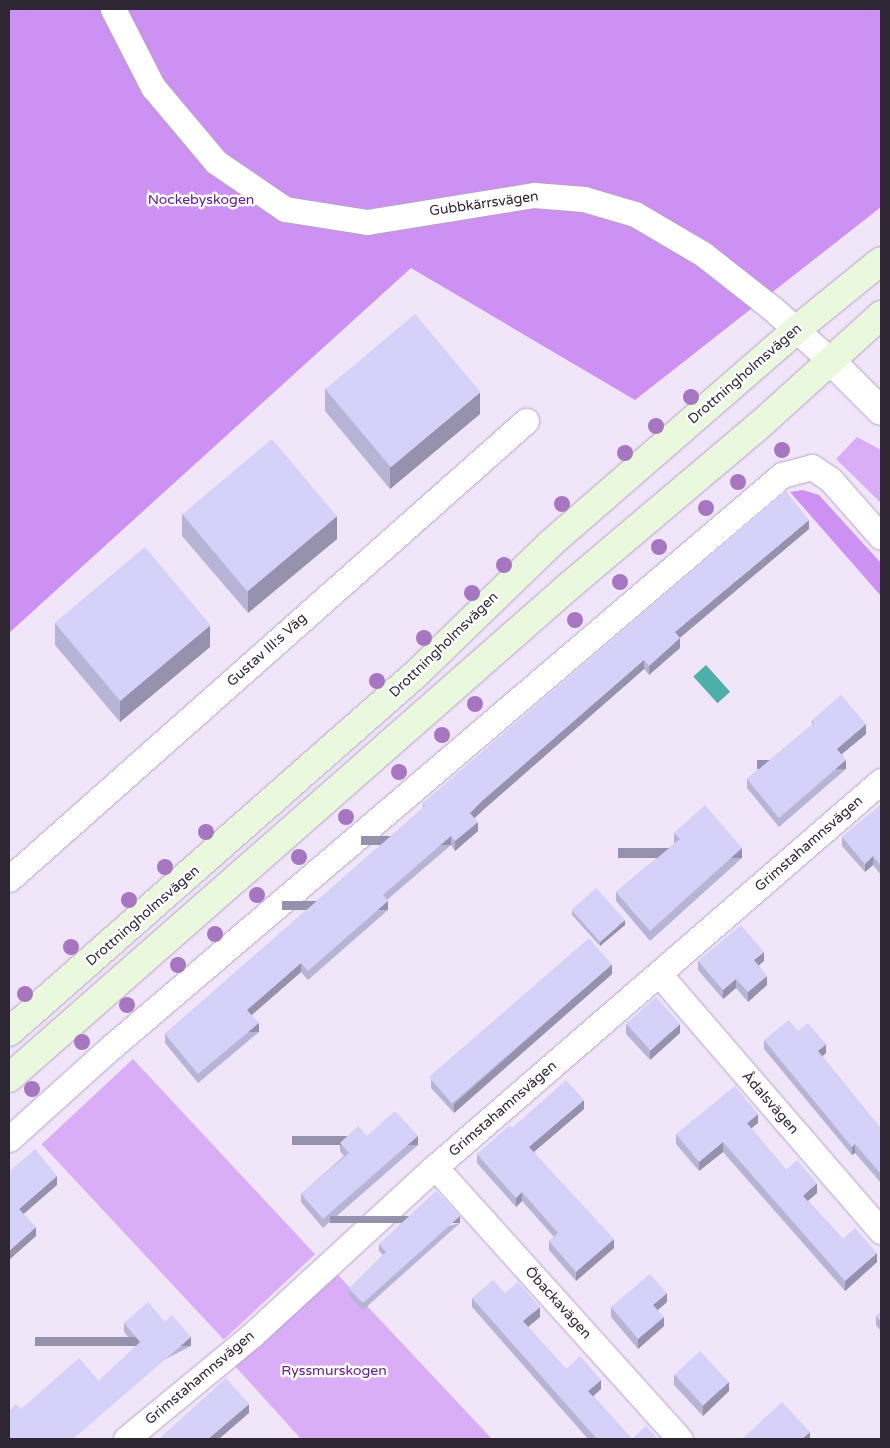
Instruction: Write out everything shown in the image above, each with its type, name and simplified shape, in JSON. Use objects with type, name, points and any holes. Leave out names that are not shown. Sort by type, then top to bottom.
[{"type":"main road","name":"Drottningholmsvägen","points":[[9,1032],[408,681],[550,544],[796,330],[881,261]]},
{"type":"main road","points":[[9,1078],[568,587],[832,362],[881,316]]},
{"type":"street","name":"Gubbkärrsvägen","points":[[113,9],[153,87],[216,162],[285,209],[367,222],[534,195],[584,198],[635,214],[703,254],[796,330],[832,362],[881,411]]},
{"type":"street","name":"Gustav III:s Väg","points":[[9,879],[526,421]]},
{"type":"street","points":[[9,1139],[109,1048],[782,476],[812,467],[830,479],[881,537]]},
{"type":"street","name":"Grimstahamnsvägen","points":[[126,1439],[252,1335],[436,1167],[881,781]]},
{"type":"street","name":"Ådalsvägen","points":[[659,974],[881,1232]]},
{"type":"street","name":"Öbackavägen","points":[[436,1167],[680,1439]]},
{"type":"green space","name":"Nockebyskogen","points":[[9,9],[881,9],[881,207],[635,400],[411,268],[9,633]]},
{"type":"green space","points":[[857,437],[881,450],[881,503],[836,459]]},
{"type":"green space","points":[[803,490],[819,495],[881,563],[881,596],[790,492]]},
{"type":"green space","points":[[133,1059],[315,1254],[224,1340],[42,1144]]},
{"type":"green space","name":"Ryssmurskogen","points":[[338,1275],[492,1439],[301,1439],[235,1366]]},
{"type":"shaded area","points":[[706,665],[730,692],[717,703],[693,676]]},
{"type":"building","points":[[415,314],[481,392],[391,467],[325,389]]},
{"type":"building","points":[[272,439],[337,516],[247,592],[182,514]]},
{"type":"building","points":[[785,490],[809,520],[675,632],[680,638],[649,666],[644,660],[482,801],[470,813],[478,822],[455,841],[451,836],[383,895],[388,901],[308,971],[301,963],[247,1010],[259,1023],[198,1074],[165,1034],[425,806],[423,803]]},
{"type":"building","points":[[145,547],[211,625],[120,701],[55,623]]},
{"type":"building","points":[[841,695],[866,724],[837,749],[846,760],[779,818],[747,779],[814,723],[812,720]]},
{"type":"building","points":[[705,805],[742,848],[650,931],[616,892],[680,839],[674,833]]},
{"type":"building","points":[[881,805],[881,866],[873,856],[865,864],[842,837]]},
{"type":"building","points":[[596,888],[625,920],[600,942],[571,910]]},
{"type":"building","points":[[741,925],[764,952],[754,960],[767,976],[748,992],[736,979],[723,990],[698,961]]},
{"type":"building","points":[[589,938],[612,964],[452,1103],[429,1077]]},
{"type":"building","points":[[656,997],[680,1024],[650,1051],[626,1024]]},
{"type":"building","points":[[789,1020],[798,1031],[808,1023],[826,1044],[818,1051],[881,1129],[881,1174],[855,1144],[852,1147],[764,1040]]},
{"type":"building","points":[[566,1080],[584,1100],[529,1147],[614,1239],[576,1272],[549,1241],[558,1233],[522,1192],[516,1198],[477,1154],[510,1125],[512,1128]]},
{"type":"building","points":[[735,1086],[758,1114],[747,1123],[786,1170],[797,1160],[817,1183],[803,1196],[843,1239],[855,1228],[877,1253],[845,1281],[723,1142],[699,1162],[676,1134]]},
{"type":"building","points":[[395,1111],[418,1136],[323,1219],[301,1194],[349,1153],[340,1143],[358,1126],[367,1136]]},
{"type":"building","points":[[35,1149],[57,1176],[19,1209],[36,1227],[9,1251],[9,1172]]},
{"type":"building","points":[[436,1191],[460,1216],[363,1303],[349,1289],[386,1252],[379,1244]]},
{"type":"building","points":[[650,1274],[667,1293],[653,1305],[664,1317],[638,1339],[611,1307]]},
{"type":"building","points":[[493,1280],[505,1293],[518,1282],[540,1307],[523,1321],[566,1369],[580,1356],[601,1380],[588,1391],[632,1439],[597,1439],[472,1298]]},
{"type":"building","points":[[148,1302],[165,1322],[172,1315],[191,1337],[73,1439],[9,1439],[9,1411],[16,1404],[21,1409],[79,1358],[99,1381],[140,1342],[124,1323]]},
{"type":"building","points":[[881,1312],[881,1322],[876,1316]]},
{"type":"building","points":[[700,1351],[729,1382],[703,1406],[674,1375]]},
{"type":"building","points":[[226,1378],[249,1404],[208,1439],[159,1439]]},
{"type":"building","points":[[782,1402],[810,1432],[802,1439],[742,1439]]},
{"type":"building","points":[[646,1426],[658,1439],[632,1439]]}]
